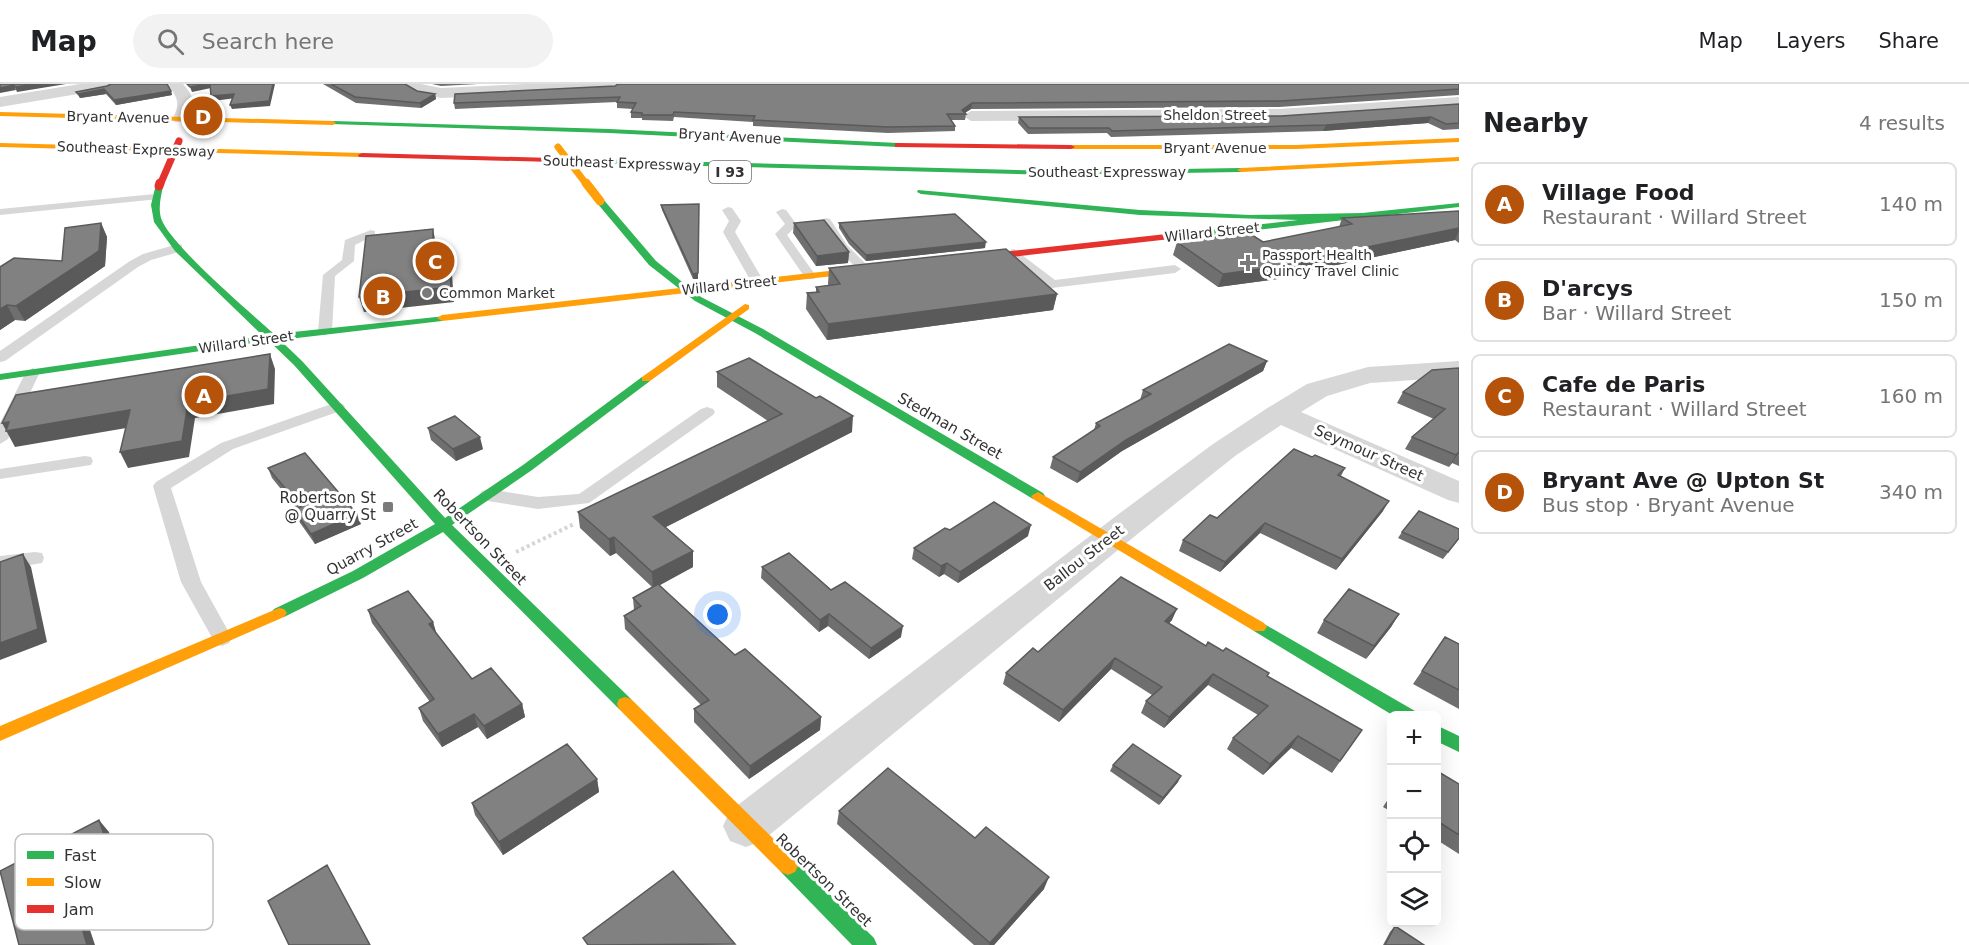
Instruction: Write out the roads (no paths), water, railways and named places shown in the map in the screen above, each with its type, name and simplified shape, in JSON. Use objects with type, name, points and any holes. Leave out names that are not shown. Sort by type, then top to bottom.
[{"type":"main road","name":"Bryant Avenue","points":[[0,114],[511,128],[942,146],[1208,148],[1362,146],[1459,140]]},
{"type":"main road","points":[[181,118],[175,130],[187,136],[235,124],[277,122]]},
{"type":"main road","name":"Stedman Street","points":[[511,128],[540,134],[558,147],[648,261],[684,290],[1401,711]]},
{"type":"main road","points":[[157,192],[187,136]]},
{"type":"main road","name":"Southeast Expressway","points":[[0,145],[1088,173],[1223,171],[1459,159]]},
{"type":"main road","points":[[943,171],[1040,163],[1213,157],[1362,146],[1459,145]]},
{"type":"main road","name":"I 93","points":[[0,152],[1023,180],[1231,178],[1459,166]]},
{"type":"main road","points":[[0,159],[318,168]]},
{"type":"main road","name":"Southeast Expressway","points":[[155,170],[179,170]]},
{"type":"main road","name":"Southeast Expressway","points":[[563,178],[605,179]]},
{"type":"main road","points":[[913,190],[1013,188]]},
{"type":"main road","points":[[913,190],[1045,205],[1218,217],[1299,219],[1360,215]]},
{"type":"main road","name":"Southeast Expressway","points":[[913,190],[1089,194]]},
{"type":"main road","name":"Robertson Street","points":[[157,192],[154,210],[158,224],[178,248],[271,338],[444,525],[867,945]]},
{"type":"main road","name":"Willard Street","points":[[957,260],[1459,205]]},
{"type":"main road","name":"Willard Street","points":[[0,377],[325,331],[888,267]]},
{"type":"main road","name":"Quarry Street","points":[[0,734],[328,591],[370,569],[444,525],[488,495],[730,317],[770,292],[814,275]]},
{"type":"main road","points":[[1441,734],[1459,745]]},
{"type":"street","points":[[0,102],[108,84]]},
{"type":"street","points":[[176,84],[187,100],[181,118]]},
{"type":"street","points":[[409,84],[424,91],[441,93],[615,84]]},
{"type":"street","name":"Sheldon Street","points":[[971,116],[1279,114],[1459,102]]},
{"type":"street","name":"Ballou Street","points":[[746,826],[1224,450],[1280,413],[1317,390],[1368,375],[1459,369]]},
{"type":"street","name":"Seymour Street","points":[[1280,413],[1459,493]]},
{"type":"lane","points":[[0,212],[157,192]]},
{"type":"lane","points":[[729,210],[735,221],[729,232],[758,282]]},
{"type":"lane","points":[[782,212],[791,225],[781,234],[814,275]]},
{"type":"lane","points":[[826,221],[843,247],[865,270]]},
{"type":"lane","points":[[325,331],[329,275],[348,261],[349,243],[371,233]]},
{"type":"lane","points":[[0,358],[134,264],[147,257],[178,248]]},
{"type":"lane","points":[[1014,253],[1052,284],[1175,269]]},
{"type":"lane","points":[[0,439],[33,372]]},
{"type":"lane","points":[[222,638],[191,582],[162,486],[227,447],[337,407]]},
{"type":"lane","points":[[488,495],[538,503],[583,499],[707,412]]},
{"type":"lane","points":[[0,474],[85,461]]},
{"type":"lane","points":[[0,563],[35,558]]},
{"type":"place","name":"Bryant Ave @ Upton St","points":[[203,116]]},
{"type":"place","name":"Cafe de Paris","points":[[435,261]]},
{"type":"place","name":"Passport Health Quincy Travel Clinic","points":[[1248,263]]},
{"type":"place","name":"Common Market","points":[[427,293]]},
{"type":"place","name":"D'arcys","points":[[383,296]]},
{"type":"place","name":"Village Food","points":[[204,395]]},
{"type":"place","name":"Robertson St @ Quarry St","points":[[388,507]]}]
